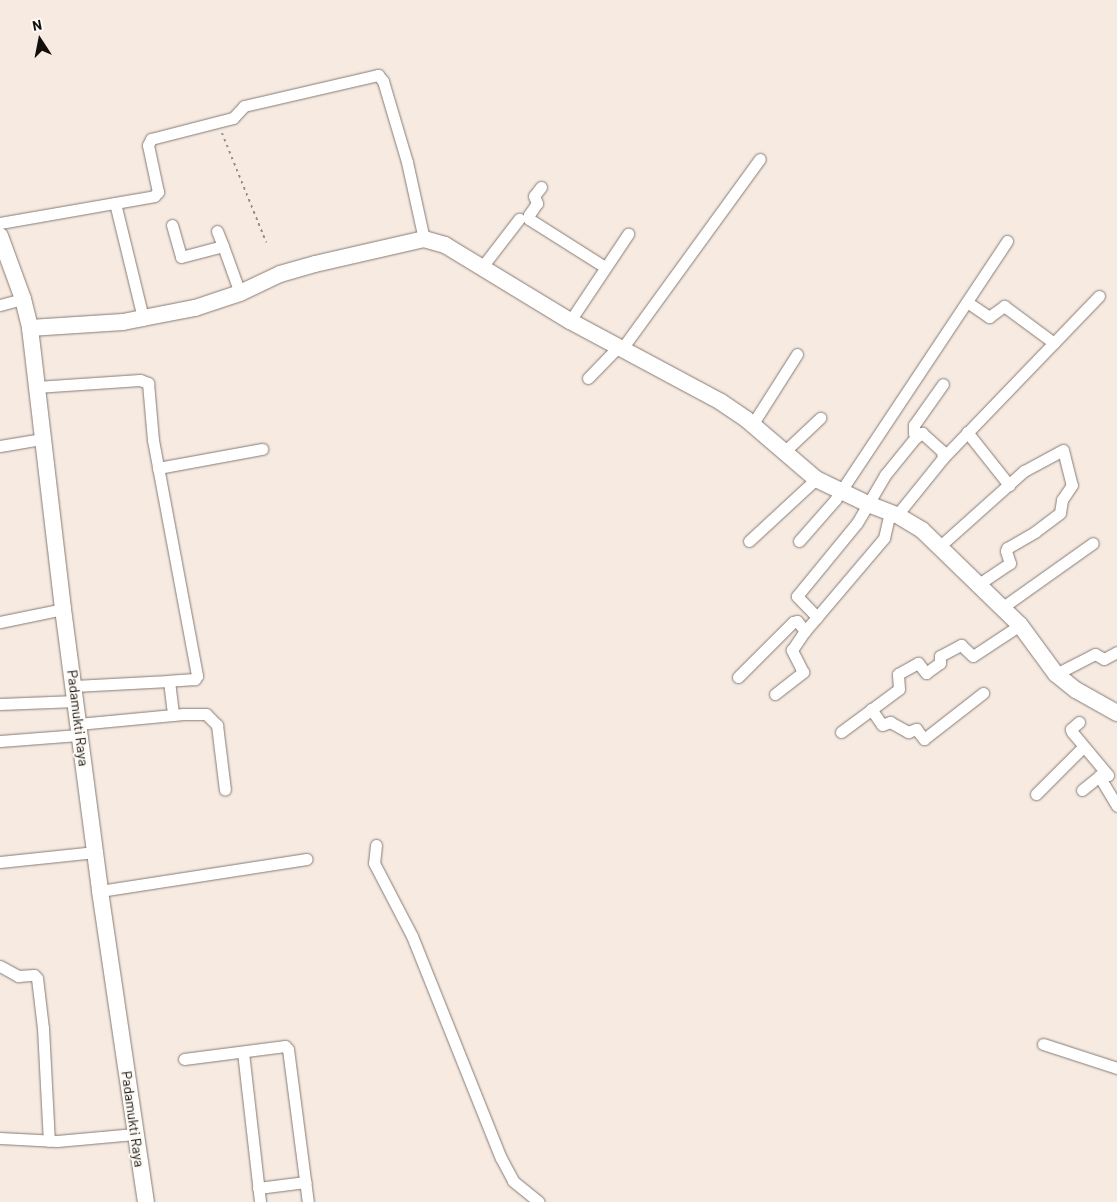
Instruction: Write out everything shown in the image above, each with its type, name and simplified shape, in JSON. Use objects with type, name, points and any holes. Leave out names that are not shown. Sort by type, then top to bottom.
[{"type":"street","points":[[0,222],[116,204],[154,196],[158,192],[148,145],[151,139],[235,117],[244,106],[378,74],[383,81],[407,162],[424,239]]},
{"type":"street","points":[[588,378],[616,352],[760,159]]},
{"type":"street","points":[[541,186],[534,196],[537,204],[529,219],[604,267]]},
{"type":"street","points":[[116,204],[144,318]]},
{"type":"street","points":[[482,267],[519,219]]},
{"type":"street","points":[[172,225],[182,257],[223,246]]},
{"type":"street","points":[[217,231],[240,293]]},
{"type":"street","points":[[570,321],[604,267],[628,234]]},
{"type":"street","name":"Padamukti Raya","points":[[0,236],[30,328],[63,609],[100,890],[134,1134],[146,1202]]},
{"type":"street","points":[[30,328],[123,322],[195,308],[240,293],[280,274],[424,239],[445,245],[570,321],[616,352],[721,402],[752,425],[814,480],[838,495],[922,530],[977,585],[1002,606],[1015,628],[1056,674],[1076,690],[1117,713]]},
{"type":"street","points":[[799,542],[838,495],[1007,241]]},
{"type":"street","points":[[775,694],[804,672],[792,650],[805,631],[884,538],[890,518],[966,432],[1099,296]]},
{"type":"street","points":[[2,305],[20,300]]},
{"type":"street","points":[[967,302],[989,317],[1004,306],[1054,343]]},
{"type":"street","points":[[752,425],[797,354]]},
{"type":"street","points":[[0,704],[195,679],[197,676],[158,468],[146,381],[36,388]]},
{"type":"street","points":[[917,436],[914,433],[914,425],[943,384]]},
{"type":"street","points":[[784,452],[820,418]]},
{"type":"street","points":[[966,432],[1008,485]]},
{"type":"street","points":[[817,617],[797,596],[857,523],[886,475],[917,436],[922,433],[942,451],[943,458]]},
{"type":"street","points":[[0,446],[42,439]]},
{"type":"street","points":[[158,468],[262,448]]},
{"type":"street","points":[[940,546],[1024,471],[1054,454],[1063,450],[1065,452],[1072,485],[1062,500],[1060,513],[1035,532],[1007,548],[1006,551],[1010,563],[977,585]]},
{"type":"street","points":[[749,541],[814,480]]},
{"type":"street","points":[[1002,606],[1093,543]]},
{"type":"street","points":[[0,622],[63,609]]},
{"type":"street","points":[[738,677],[793,622],[798,622],[805,631]]},
{"type":"street","points":[[841,732],[899,689],[900,682],[897,675],[916,664],[919,664],[926,673],[940,663],[940,656],[959,645],[973,656],[1015,628]]},
{"type":"street","points":[[1056,674],[1095,654],[1106,659],[1117,652]]},
{"type":"street","points":[[169,681],[173,715]]},
{"type":"street","points":[[871,709],[882,725],[890,722],[908,732],[916,730],[924,739],[983,693]]},
{"type":"street","points":[[0,741],[173,715],[206,714],[217,725],[226,790]]},
{"type":"street","points":[[1079,722],[1071,731],[1108,775],[1099,776],[1082,790]]},
{"type":"street","points":[[1036,794],[1083,747]]},
{"type":"street","points":[[1099,776],[1117,806]]},
{"type":"street","points":[[376,845],[374,864],[412,936],[501,1158],[513,1181],[539,1202]]},
{"type":"street","points":[[0,862],[95,852]]},
{"type":"street","points":[[100,890],[308,860]]},
{"type":"street","points":[[0,966],[18,976],[34,976],[37,978],[44,1028],[49,1141]]},
{"type":"street","points":[[1042,1044],[1117,1068]]},
{"type":"street","points":[[184,1059],[285,1046],[288,1049],[308,1202]]},
{"type":"street","points":[[243,1052],[260,1202]]},
{"type":"street","points":[[0,1138],[49,1141],[134,1134]]},
{"type":"street","points":[[258,1188],[306,1182]]},
{"type":"path","points":[[218,122],[266,242]]}]
